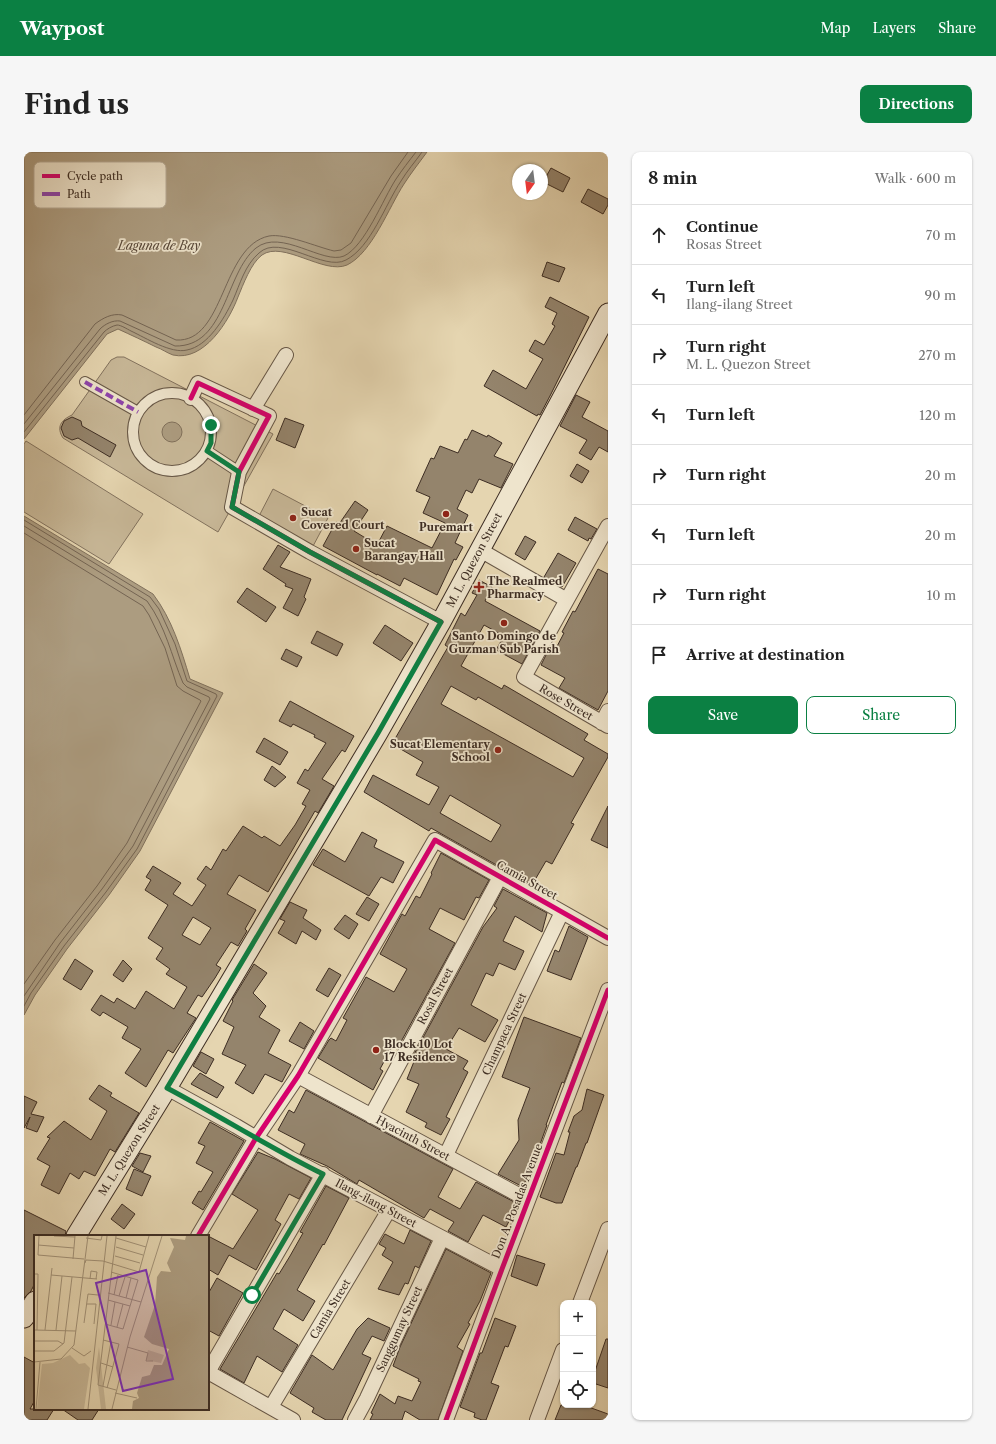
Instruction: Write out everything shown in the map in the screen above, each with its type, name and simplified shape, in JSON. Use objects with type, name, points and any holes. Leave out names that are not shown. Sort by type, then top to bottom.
[{"type":"main road","name":"M. L. Quezon Street","points":[[78,1234],[167,1088],[378,733],[441,622],[608,314]]},
{"type":"main road","points":[[24,1318],[34,1303]]},
{"type":"street","points":[[253,409],[286,355]]},
{"type":"street","points":[[85,382],[138,412]]},
{"type":"street","points":[[191,398],[198,383],[269,416],[239,472],[232,507],[310,552],[441,622]]},
{"type":"street","points":[[165,393],[178,394],[191,398],[201,406],[209,417],[212,434],[211,443],[207,451],[196,464],[188,469],[171,472],[154,467],[140,455],[133,439],[133,426],[138,412],[149,400],[165,393]]},
{"type":"street","points":[[207,451],[239,472]]},
{"type":"street","points":[[480,550],[567,600],[608,526]]},
{"type":"street","name":"Rose Street","points":[[567,600],[524,678],[606,720]]},
{"type":"street","name":"Camia Street","points":[[298,1076],[435,840],[608,938]]},
{"type":"street","name":"Rosal Street","points":[[371,1116],[500,877]]},
{"type":"street","name":"Champaca Street","points":[[446,1155],[562,912]]},
{"type":"street","name":"Don A. Posadas Avenue","points":[[446,1420],[608,990]]},
{"type":"street","points":[[199,1235],[256,1138],[298,1076]]},
{"type":"street","name":"Hyacinth Street","points":[[298,1076],[528,1200]]},
{"type":"street","name":"Ilang-ilang Street","points":[[167,1088],[290,1158],[502,1269]]},
{"type":"street","points":[[209,1370],[323,1174]]},
{"type":"street","name":"Camia Street","points":[[271,1407],[389,1210]]},
{"type":"street","points":[[581,1300],[608,1229]]},
{"type":"street","name":"Sanggumay Street","points":[[355,1420],[367,1398],[442,1238]]},
{"type":"street","points":[[537,1420],[560,1358]]},
{"type":"street","points":[[209,1373],[293,1420]]},
{"type":"shaded area","points":[[117,357],[124,357],[273,434],[218,532],[63,438],[60,430],[62,422],[72,415],[111,360]]},
{"type":"shaded area","points":[[26,441],[143,514],[109,564],[24,512],[24,444]]},
{"type":"shaded area","name":"Sucat Covered Court","points":[[273,489],[328,518],[312,548],[258,518]]},
{"type":"water","name":"Laguna de Bay","points":[[24,152],[427,152],[404,184],[372,240],[356,259],[347,265],[338,267],[327,266],[292,254],[281,252],[271,252],[262,255],[254,263],[234,307],[222,328],[205,346],[184,356],[173,355],[118,329],[107,334],[24,439]]},
{"type":"water","points":[[172,422],[179,425],[182,432],[179,439],[172,442],[165,439],[162,432],[165,425]]},
{"type":"water","points":[[24,516],[153,594],[171,624],[190,679],[223,693],[140,851],[109,895],[67,949],[35,995],[24,1015]]},
{"type":"building","points":[[551,168],[570,178],[563,192],[548,184],[548,173]]},
{"type":"building","points":[[588,189],[608,199],[608,205],[603,214],[581,202]]},
{"type":"building","points":[[547,262],[565,268],[559,282],[542,276]]},
{"type":"building","points":[[550,297],[589,317],[540,415],[538,414],[537,416],[484,386],[493,370],[526,389],[543,359],[529,351],[535,340],[544,345],[555,326],[552,324],[557,313],[545,307]]},
{"type":"building","points":[[576,395],[590,402],[582,417],[608,431],[608,452],[599,447],[591,460],[579,453],[587,440],[560,426]]},
{"type":"building","points":[[72,417],[81,421],[82,426],[116,445],[110,457],[78,438],[72,440],[64,436],[61,428],[64,421]]},
{"type":"building","points":[[285,418],[304,425],[295,448],[276,440]]},
{"type":"building","points":[[472,430],[487,437],[488,435],[502,443],[494,456],[513,464],[501,488],[479,479],[472,493],[466,490],[457,509],[468,515],[455,543],[463,547],[456,560],[454,559],[437,595],[404,578],[400,586],[323,546],[336,522],[339,524],[355,501],[368,510],[354,531],[377,545],[387,526],[432,548],[445,523],[423,513],[430,497],[416,491],[431,458],[434,459],[440,446],[458,453],[465,439],[467,440]]},
{"type":"building","points":[[577,464],[589,471],[582,483],[570,476]]},
{"type":"building","points":[[575,517],[597,529],[588,541],[568,530]]},
{"type":"building","points":[[525,536],[536,542],[525,560],[515,554]]},
{"type":"building","points":[[278,545],[290,552],[280,567],[311,579],[304,597],[306,599],[298,616],[283,608],[293,589],[285,586],[286,584],[263,569]]},
{"type":"building","points":[[558,553],[576,563],[562,587],[544,577]]},
{"type":"building","points":[[598,569],[608,574],[608,691],[598,710],[559,688],[565,678],[541,665],[548,651],[553,654],[573,611],[575,612]]},
{"type":"building","name":"Sucat Elementary School","points":[[479,580],[492,587],[485,601],[540,631],[522,664],[496,650],[504,636],[484,625],[461,666],[502,689],[504,685],[588,734],[584,740],[608,754],[608,757],[571,823],[574,824],[552,864],[546,861],[532,885],[431,828],[429,831],[364,792],[373,775],[429,805],[439,787],[416,775],[423,762],[392,744],[448,647],[445,645],[461,613],[465,616],[477,595],[472,593]],"holes":[[[451,686],[476,700],[478,697],[584,758],[573,777],[441,704]],[[450,795],[501,825],[491,842],[440,813]]]},
{"type":"building","points":[[247,588],[276,607],[266,622],[237,602]]},
{"type":"building","points":[[385,625],[413,643],[401,661],[373,643]]},
{"type":"building","points":[[317,631],[343,644],[337,656],[311,643]]},
{"type":"building","points":[[286,649],[302,657],[297,667],[281,659]]},
{"type":"building","points":[[290,701],[354,736],[345,752],[342,750],[322,779],[334,786],[318,813],[315,811],[268,892],[239,875],[227,894],[256,910],[245,929],[247,931],[238,946],[231,942],[216,965],[221,968],[215,978],[202,997],[198,995],[187,1013],[196,1018],[173,1053],[168,1050],[146,1087],[125,1073],[141,1049],[122,1038],[128,1027],[103,1012],[100,1016],[91,1010],[101,995],[114,1003],[117,998],[135,1009],[146,991],[174,1009],[187,987],[166,974],[170,969],[156,959],[163,948],[148,938],[168,905],[145,890],[151,880],[146,877],[153,866],[181,883],[173,894],[192,906],[206,885],[197,879],[206,866],[211,870],[223,849],[226,851],[243,826],[262,838],[264,836],[280,846],[295,825],[306,806],[302,804],[310,790],[297,783],[305,769],[308,771],[326,743],[314,737],[315,735],[293,724],[291,727],[279,721]],"holes":[[[193,917],[211,928],[200,945],[182,935]]]},
{"type":"building","points":[[264,738],[288,752],[280,765],[256,752]]},
{"type":"building","points":[[272,766],[286,777],[275,787],[264,780]]},
{"type":"building","points":[[608,806],[608,848],[591,840]]},
{"type":"building","points":[[362,832],[377,840],[374,847],[404,862],[393,883],[381,877],[369,896],[313,865],[323,849],[345,862]]},
{"type":"building","points":[[441,853],[489,880],[479,898],[476,897],[464,920],[440,908],[429,929],[455,943],[397,1049],[392,1047],[380,1069],[383,1071],[373,1090],[318,1058],[331,1038],[336,1041],[347,1020],[343,1018],[366,977],[394,992],[407,969],[380,954],[402,914],[405,916],[416,896],[420,898]]},
{"type":"building","points":[[503,889],[547,913],[542,932],[515,916],[503,941],[524,951],[515,970],[499,963],[493,976],[486,973],[471,1005],[498,1020],[485,1042],[459,1028],[446,1049],[468,1061],[463,1069],[468,1072],[446,1117],[450,1119],[441,1135],[425,1127],[427,1123],[406,1112],[419,1084],[407,1079],[415,1059],[412,1058],[483,927],[497,908],[494,906]]},
{"type":"building","points":[[367,897],[379,904],[369,921],[356,914]]},
{"type":"building","points":[[290,902],[307,910],[303,918],[321,930],[316,940],[302,931],[296,944],[278,933],[285,921],[280,919]]},
{"type":"building","points":[[345,915],[358,924],[349,939],[334,929]]},
{"type":"building","points":[[569,926],[588,937],[571,980],[547,971],[555,950],[559,952]]},
{"type":"building","points":[[75,959],[93,971],[81,990],[63,979]]},
{"type":"building","points":[[123,960],[132,969],[123,982],[113,975]]},
{"type":"building","points":[[254,964],[267,973],[253,993],[266,1006],[259,1017],[280,1030],[268,1053],[291,1065],[282,1082],[265,1074],[253,1094],[235,1083],[246,1065],[222,1054],[234,1027],[223,1021],[233,1001],[232,1000]]},
{"type":"building","points":[[329,968],[341,975],[328,997],[316,990]]},
{"type":"building","points":[[524,1017],[581,1038],[564,1083],[562,1082],[523,1187],[498,1174],[519,1140],[518,1120],[530,1088],[502,1077]]},
{"type":"building","points":[[300,1022],[314,1031],[304,1049],[289,1041]]},
{"type":"building","points":[[201,1052],[214,1059],[206,1074],[193,1066]]},
{"type":"building","points":[[200,1073],[224,1087],[217,1098],[191,1084]]},
{"type":"building","points":[[99,1085],[112,1093],[110,1096],[139,1113],[115,1152],[110,1149],[95,1176],[84,1171],[79,1179],[70,1173],[59,1194],[41,1185],[50,1166],[37,1159],[50,1138],[47,1137],[64,1121],[91,1140],[107,1111],[89,1099]]},
{"type":"building","points":[[587,1089],[604,1095],[587,1143],[562,1203],[556,1203],[540,1197],[556,1153],[564,1155],[570,1132],[568,1132],[574,1116],[582,1110]]},
{"type":"building","points":[[306,1090],[453,1169],[438,1197],[460,1209],[476,1182],[518,1204],[506,1227],[483,1215],[468,1242],[448,1231],[454,1222],[430,1209],[424,1218],[359,1180],[357,1184],[327,1166],[300,1154],[305,1144],[278,1130],[289,1110],[294,1113]]},
{"type":"building","points":[[24,1096],[37,1102],[31,1114],[44,1117],[37,1132],[26,1128],[30,1117],[24,1128]]},
{"type":"building","points":[[210,1122],[244,1141],[203,1210],[192,1203],[199,1191],[201,1192],[213,1172],[196,1163],[205,1146],[198,1143]]},
{"type":"building","points":[[258,1152],[275,1159],[311,1178],[299,1199],[289,1194],[275,1220],[281,1224],[256,1270],[229,1255],[218,1275],[209,1270],[209,1237],[233,1249],[258,1210],[232,1194]]},
{"type":"building","points":[[140,1153],[151,1156],[143,1172],[132,1166]]},
{"type":"building","points":[[134,1169],[151,1176],[142,1196],[126,1189]]},
{"type":"building","points":[[326,1186],[349,1198],[324,1245],[323,1244],[297,1290],[315,1301],[303,1321],[284,1309],[273,1329],[298,1345],[282,1372],[257,1356],[244,1383],[220,1369],[277,1273],[279,1274],[290,1256],[303,1233],[300,1232]]},
{"type":"building","points":[[122,1204],[135,1214],[124,1229],[111,1219]]},
{"type":"building","points":[[24,1210],[66,1231],[65,1235],[34,1235],[34,1285],[31,1291],[24,1298]]},
{"type":"building","points":[[410,1230],[431,1241],[419,1268],[415,1266],[408,1284],[405,1283],[399,1295],[378,1289],[393,1262],[382,1255],[386,1248],[379,1244],[385,1234],[404,1244]]},
{"type":"building","points":[[446,1249],[491,1273],[480,1301],[468,1323],[470,1324],[457,1347],[463,1351],[438,1420],[420,1420],[405,1411],[402,1420],[370,1420],[373,1414],[371,1413],[380,1394],[395,1404],[398,1396],[412,1401],[421,1382],[418,1381],[419,1379],[393,1366],[400,1347]]},
{"type":"building","points":[[517,1255],[545,1264],[537,1286],[511,1276]]},
{"type":"building","points":[[217,1278],[243,1293],[219,1336],[209,1331],[209,1292]]},
{"type":"building","points":[[368,1318],[390,1328],[384,1341],[372,1336],[362,1354],[371,1358],[342,1420],[326,1420],[312,1412],[314,1408],[290,1393],[312,1355],[333,1370],[357,1329]]},
{"type":"building","points":[[495,1318],[516,1326],[508,1347],[505,1346],[491,1383],[499,1386],[486,1420],[482,1420],[474,1417],[475,1413],[460,1407]]},
{"type":"building","points":[[606,1339],[608,1339],[608,1388],[596,1384],[596,1368]]},
{"type":"building","points":[[24,1357],[34,1362],[34,1402],[30,1409],[53,1410],[47,1420],[24,1420]]},
{"type":"building","points":[[560,1408],[591,1408],[608,1414],[608,1420],[555,1420]]},
{"type":"building","points":[[63,1410],[98,1410],[92,1420],[78,1420]]},
{"type":"marked path","points":[[85,382],[138,412]]},
{"type":"marked path","points":[[207,451],[239,472]]},
{"type":"cycle path","points":[[191,398],[198,383],[269,416],[239,472],[232,507],[310,552],[441,622]]},
{"type":"cycle path","points":[[199,1235],[256,1138],[298,1076],[435,840],[608,938]]},
{"type":"cycle path","points":[[446,1420],[608,990]]},
{"type":"place","name":"Puremart","points":[[446,514]]},
{"type":"place","name":"Sucat Covered Court","points":[[293,518]]},
{"type":"place","name":"Sucat Barangay Hall","points":[[356,549]]},
{"type":"place","name":"The Realmed Pharmacy","points":[[479,587]]},
{"type":"place","name":"Santo Domingo de Guzman Sub Parish","points":[[504,623]]},
{"type":"place","name":"Sucat Elementary School","points":[[498,750]]},
{"type":"place","name":"Block 10 Lot 17 Residence","points":[[376,1050]]},
{"type":"route","points":[[211,425],[211,443],[207,451],[239,472],[232,507],[310,552],[441,622],[378,733],[167,1088],[290,1158],[323,1174],[252,1295]]}]
